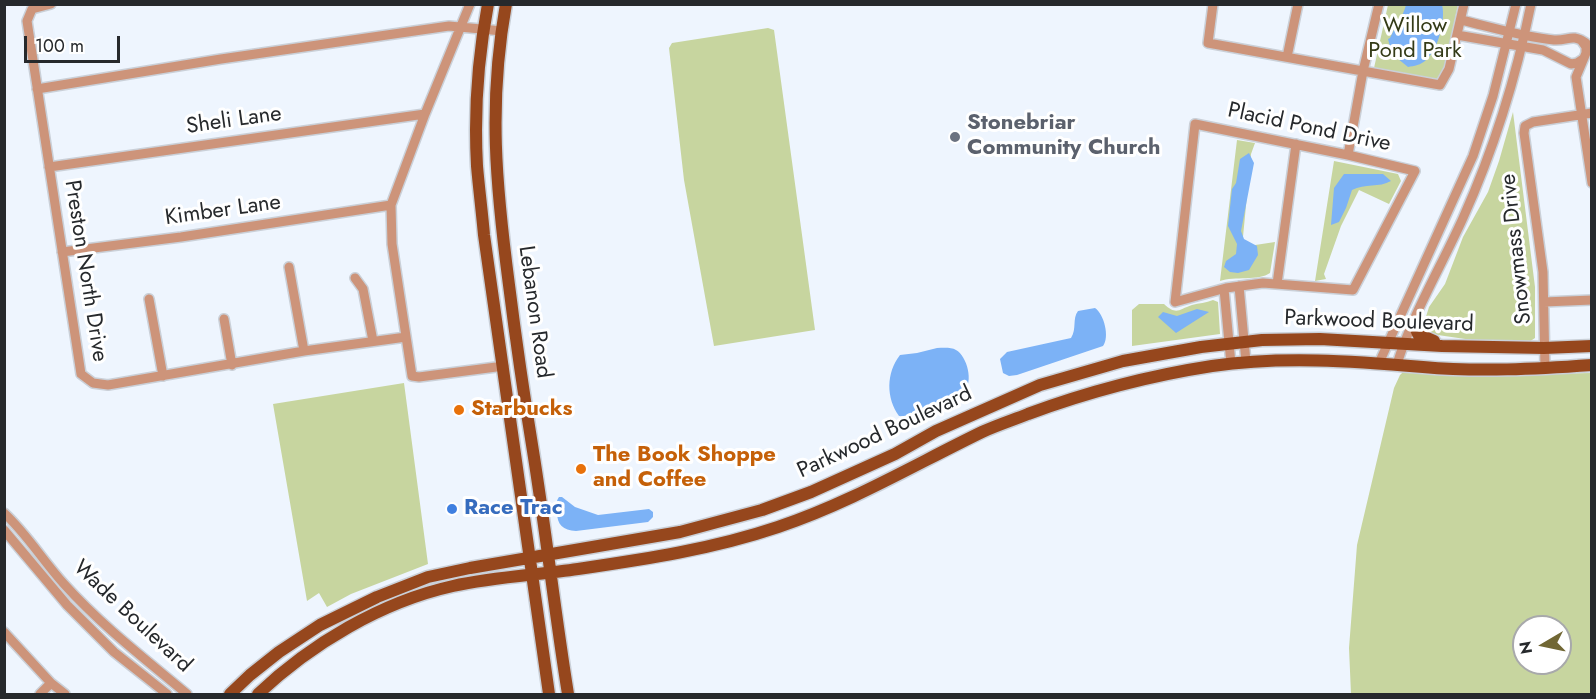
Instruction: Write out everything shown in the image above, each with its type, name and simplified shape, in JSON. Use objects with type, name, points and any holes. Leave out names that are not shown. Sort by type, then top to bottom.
[{"type":"main road","name":"Lebanon Road","points":[[489,4],[484,28],[477,96],[477,165],[484,235],[549,694]]},
{"type":"main road","name":"Lebanon Road","points":[[506,4],[496,81],[495,157],[498,204],[519,364],[550,555],[568,694]]},
{"type":"main road","points":[[1413,322],[1414,328],[1421,337],[1455,346]]},
{"type":"main road","name":"Parkwood Boulevard","points":[[230,694],[279,652],[324,622],[428,577],[681,532],[742,516],[811,492],[895,454],[936,431],[1040,385],[1123,361],[1244,341],[1320,339],[1455,346],[1544,348],[1592,346]]},
{"type":"main road","points":[[1123,361],[1128,381]]},
{"type":"main road","name":"Parkwood Boulevard","points":[[258,694],[332,637],[379,613],[435,591],[486,580],[552,572],[713,546],[814,515],[984,431],[1055,404],[1128,381],[1246,362],[1379,363],[1423,367],[1545,368],[1592,365]]},
{"type":"main road","points":[[504,366],[519,364]]},
{"type":"main road","points":[[1001,403],[1009,421]]},
{"type":"main road","points":[[895,454],[905,472]]},
{"type":"main road","points":[[324,622],[332,637]]},
{"type":"street","name":"Preston North Drive","points":[[51,4],[32,9],[27,21],[81,374],[93,383],[108,385],[304,351],[406,338]]},
{"type":"street","points":[[470,4],[391,205],[392,244],[412,376],[504,366]]},
{"type":"street","points":[[1213,4],[1208,43],[1440,85],[1449,69],[1464,4]]},
{"type":"street","points":[[1287,57],[1298,4]]},
{"type":"street","points":[[1348,155],[1363,71],[1379,4]]},
{"type":"street","points":[[1379,363],[1473,156],[1493,96],[1516,4]]},
{"type":"street","points":[[1397,364],[1413,322],[1464,217],[1494,142],[1509,98],[1531,4]]},
{"type":"street","points":[[1461,20],[1557,40],[1574,37],[1592,45]]},
{"type":"street","points":[[37,89],[449,26],[502,31]]},
{"type":"street","points":[[1457,35],[1546,51],[1563,61],[1574,64],[1592,52]]},
{"type":"street","points":[[1567,38],[1559,48],[1560,56],[1576,78],[1586,113],[1591,178]]},
{"type":"street","points":[[1576,78],[1586,49],[1581,40]]},
{"type":"street","name":"Snowmass Drive","points":[[1545,368],[1542,264],[1524,136],[1526,126],[1533,122],[1586,113]]},
{"type":"street","name":"Sheli Lane","points":[[49,167],[425,114]]},
{"type":"street","name":"Placid Pond Drive","points":[[1224,289],[1175,302],[1195,124],[1415,171],[1353,290],[1277,284]]},
{"type":"street","points":[[1231,364],[1224,289],[1263,283],[1277,284],[1296,144]]},
{"type":"street","name":"Kimber Lane","points":[[62,252],[181,237],[391,205]]},
{"type":"street","points":[[289,267],[304,351]]},
{"type":"street","points":[[355,278],[363,289],[373,341]]},
{"type":"street","points":[[1239,286],[1246,362]]},
{"type":"street","points":[[149,299],[163,376]]},
{"type":"street","points":[[1544,302],[1592,300]]},
{"type":"street","points":[[224,319],[232,365]]},
{"type":"street","name":"Wade Boulevard","points":[[4,513],[20,529],[63,583],[124,642],[187,694]]},
{"type":"street","points":[[7,533],[20,529]]},
{"type":"street","name":"Wade Boulevard","points":[[7,533],[48,585],[106,644],[167,694]]},
{"type":"street","points":[[4,632],[51,683],[65,694]]},
{"type":"street","points":[[106,644],[116,634]]},
{"type":"street","points":[[114,652],[124,642]]},
{"type":"street","points":[[40,694],[51,683]]},
{"type":"green space","name":"Willow Pond Park","points":[[1388,5],[1458,5],[1444,69],[1437,79],[1374,68]]},
{"type":"green space","points":[[768,28],[774,30],[815,330],[714,346],[684,180],[669,48],[672,43]]},
{"type":"green space","points":[[1513,112],[1535,287],[1535,338],[1529,342],[1472,340],[1431,334],[1424,323],[1429,307],[1445,284],[1463,237],[1488,192]]},
{"type":"green space","points":[[1237,140],[1255,143],[1251,154],[1242,247],[1275,242],[1270,273],[1260,277],[1220,281]]},
{"type":"green space","points":[[1334,161],[1398,174],[1401,181],[1389,204],[1359,190],[1341,226],[1324,274],[1326,279],[1315,281]]},
{"type":"green space","points":[[1213,300],[1218,302],[1220,334],[1132,346],[1132,310],[1139,304],[1164,304],[1175,311]]},
{"type":"green space","points":[[1405,370],[1490,375],[1591,373],[1591,694],[1351,694],[1349,648],[1357,545],[1394,388]]},
{"type":"green space","points":[[404,383],[428,564],[351,594],[327,607],[319,593],[307,601],[273,404]]},
{"type":"water","points":[[1406,5],[1442,5],[1443,11],[1440,34],[1434,49],[1422,63],[1408,67],[1392,54],[1388,39]]},
{"type":"water","points":[[1249,153],[1254,163],[1241,231],[1244,239],[1257,246],[1258,255],[1249,270],[1238,273],[1230,272],[1224,267],[1226,261],[1236,254],[1237,244],[1228,226],[1232,189],[1236,183],[1240,159]]},
{"type":"water","points":[[1344,174],[1383,174],[1391,181],[1352,190],[1339,222],[1331,225],[1334,188]]},
{"type":"water","points":[[1095,308],[1101,315],[1105,326],[1106,337],[1103,346],[1017,375],[1009,376],[1003,373],[1000,359],[1007,352],[1071,338],[1078,311]]},
{"type":"water","points":[[1197,309],[1209,312],[1176,333],[1158,317],[1163,312],[1177,316]]},
{"type":"water","points":[[937,348],[952,348],[960,353],[968,370],[967,388],[964,392],[943,403],[899,416],[892,401],[889,386],[895,362],[900,355]]},
{"type":"water","points":[[559,497],[575,507],[598,515],[649,509],[653,512],[653,517],[648,522],[571,530],[564,528],[558,520],[556,504]]},
{"type":"place","name":"Stonebriar Community Church","points":[[955,137]]},
{"type":"place","name":"Starbucks","points":[[459,410]]},
{"type":"place","name":"The Book Shoppe and Coffee","points":[[581,469]]},
{"type":"place","name":"Race Trac","points":[[452,509]]}]
